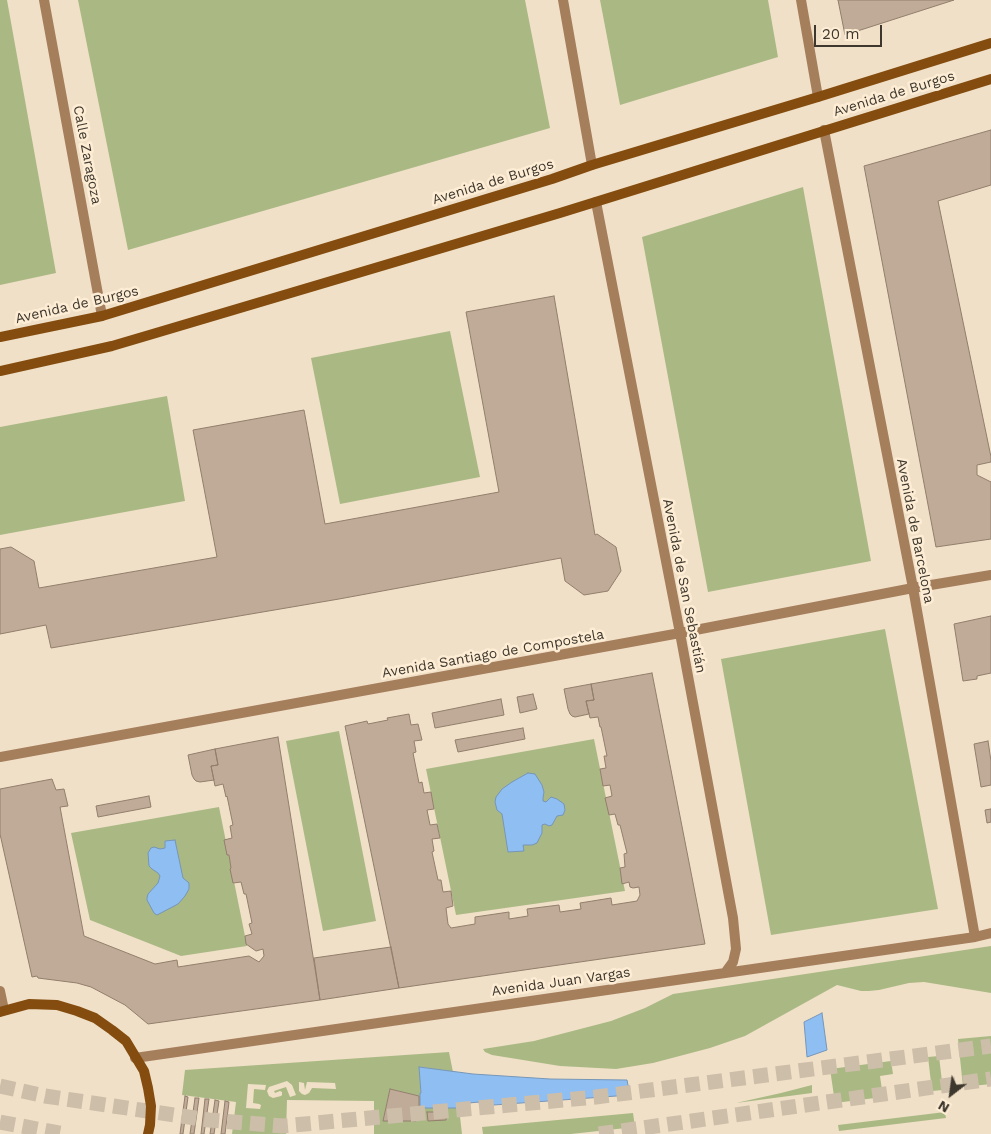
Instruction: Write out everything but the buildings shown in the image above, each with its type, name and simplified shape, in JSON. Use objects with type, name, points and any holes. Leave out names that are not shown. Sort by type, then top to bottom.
[{"type":"street","name":"Calle Zaragoza","points":[[44,0],[102,316]]},
{"type":"street","points":[[563,0],[592,165]]},
{"type":"street","points":[[801,0],[818,97]]},
{"type":"street","name":"Avenida de Burgos","points":[[0,337],[102,316],[991,43]]},
{"type":"street","name":"Avenida de Burgos","points":[[0,371],[120,344],[596,202],[991,79]]},
{"type":"street","name":"Avenida de Barcelona","points":[[824,130],[913,588],[975,937]]},
{"type":"street","name":"Avenida de San Sebastián","points":[[596,202],[733,918],[736,949],[733,962],[725,973]]},
{"type":"street","name":"Avenida Santiago de Compostela","points":[[0,757],[680,634],[913,588],[991,575]]},
{"type":"street","name":"Avenida Juan Vargas","points":[[135,1058],[975,937],[991,933]]},
{"type":"street","points":[[0,991],[2,1011],[29,1004],[57,1005],[95,1018],[126,1041],[144,1071],[151,1106],[148,1134]]},
{"type":"green space","points":[[0,0],[7,0],[56,273],[0,285]]},
{"type":"green space","points":[[78,0],[525,0],[550,128],[128,250]]},
{"type":"green space","points":[[600,0],[768,0],[778,57],[620,105]]},
{"type":"green space","points":[[803,187],[871,561],[708,592],[642,237]]},
{"type":"green space","points":[[450,331],[480,477],[340,504],[311,358]]},
{"type":"green space","points":[[167,396],[185,501],[0,535],[0,427]]},
{"type":"green space","points":[[885,629],[938,909],[771,935],[721,659]]},
{"type":"green space","points":[[339,731],[376,921],[323,931],[286,741]]},
{"type":"green space","points":[[594,739],[625,891],[456,915],[426,769]]},
{"type":"green space","points":[[219,807],[247,946],[181,956],[90,920],[71,833]]},
{"type":"green space","points":[[991,946],[991,993],[924,982],[869,991],[837,985],[745,1036],[710,1048],[653,1063],[616,1069],[560,1066],[492,1055],[483,1049],[534,1041],[611,1021],[645,1008],[673,994]]},
{"type":"green space","points":[[991,1036],[991,1084],[963,1087],[958,1039]]},
{"type":"green space","points":[[449,1052],[453,1072],[420,1067],[420,1108],[459,1108],[462,1134],[374,1134],[374,1101],[287,1100],[286,1134],[232,1134],[236,1102],[182,1095],[185,1070]],"holes":[[[287,1081],[292,1085],[296,1095],[290,1097],[286,1087],[274,1091],[275,1093],[280,1091],[282,1095],[273,1098],[269,1096],[267,1091],[269,1087]],[[299,1082],[304,1083],[305,1090],[307,1082],[335,1083],[336,1089],[312,1088],[305,1095],[299,1091]],[[248,1084],[266,1085],[265,1090],[254,1089],[253,1103],[261,1105],[260,1109],[246,1108]],[[390,1089],[419,1096],[419,1111],[416,1121],[383,1121]]]},
{"type":"green space","points":[[939,1056],[943,1090],[932,1091],[928,1057]]},
{"type":"green space","points":[[891,1061],[893,1074],[880,1076],[883,1097],[835,1103],[830,1069]]},
{"type":"green space","points":[[812,1085],[812,1093],[736,1103],[781,1093]]},
{"type":"green space","points":[[945,1112],[946,1118],[839,1131],[838,1125]]},
{"type":"green space","points":[[633,1113],[635,1127],[571,1134],[483,1134],[482,1127]]},
{"type":"water","points":[[528,773],[535,774],[542,785],[544,792],[543,801],[546,802],[551,797],[557,799],[564,804],[565,810],[563,815],[557,816],[552,825],[542,825],[542,833],[537,843],[523,845],[524,851],[508,852],[502,814],[497,810],[496,797],[502,789]]},
{"type":"water","points":[[175,840],[183,878],[189,883],[189,889],[178,904],[157,915],[154,913],[147,898],[148,894],[158,883],[160,876],[149,866],[148,853],[154,847],[165,848],[165,841]]},
{"type":"water","points":[[822,1013],[827,1050],[807,1057],[804,1022]]},
{"type":"water","points":[[419,1067],[473,1074],[550,1079],[627,1080],[630,1095],[480,1106],[479,1102],[459,1104],[459,1108],[420,1108]]},
{"type":"tunnel","points":[[0,1086],[45,1096],[209,1120],[283,1126],[596,1097],[991,1046]]},
{"type":"tunnel","points":[[599,1134],[991,1079]]},
{"type":"tunnel","points":[[0,1122],[64,1134]]}]
